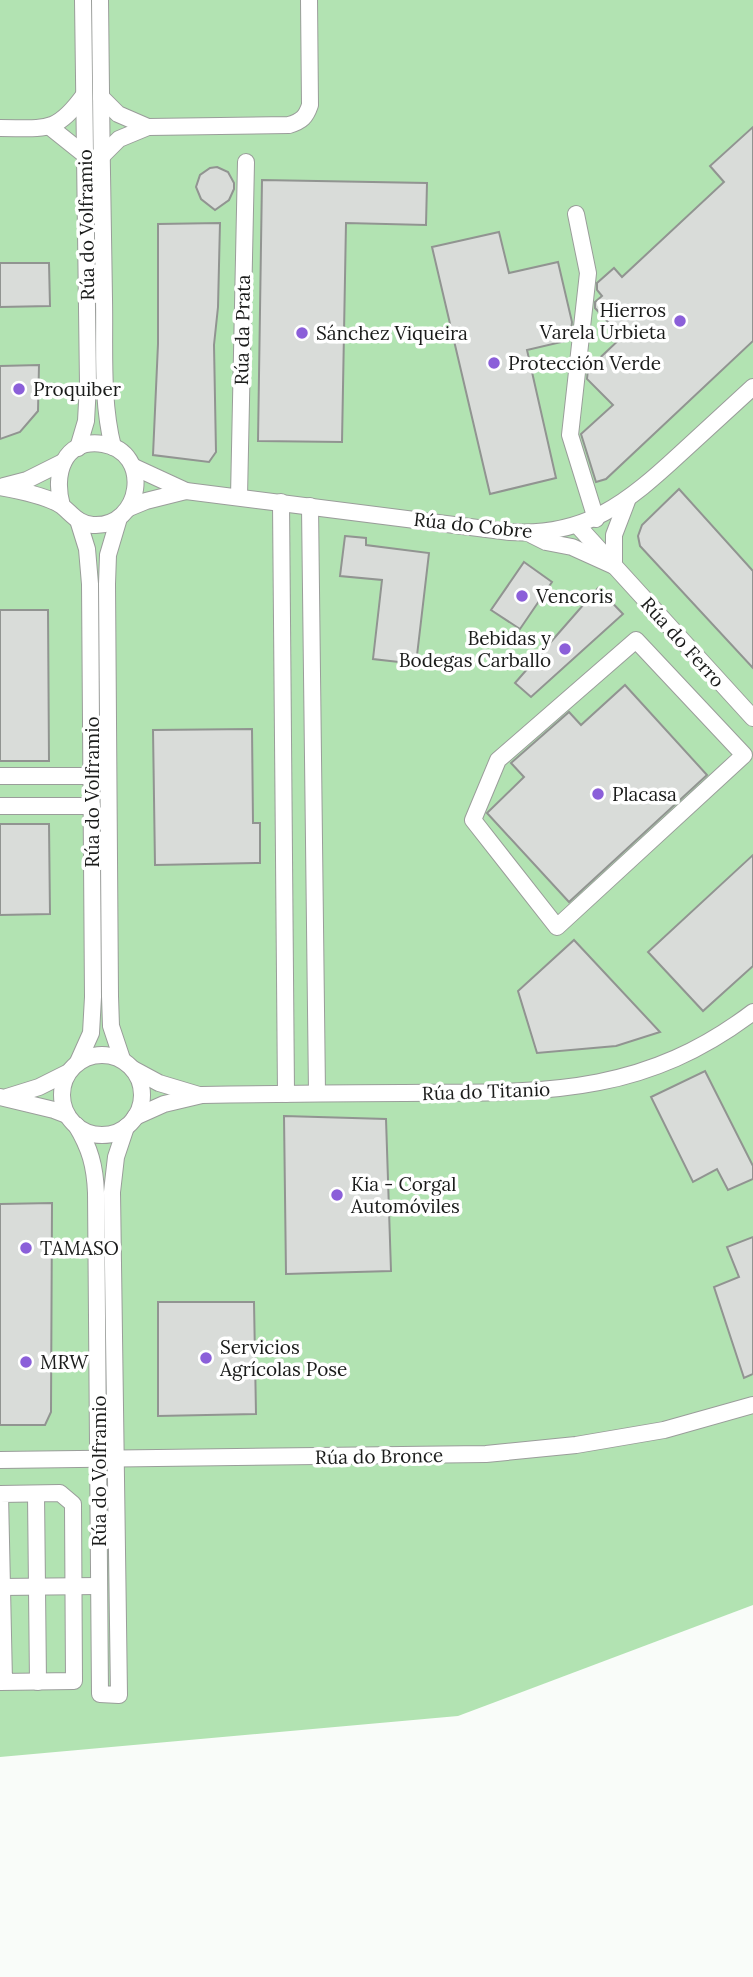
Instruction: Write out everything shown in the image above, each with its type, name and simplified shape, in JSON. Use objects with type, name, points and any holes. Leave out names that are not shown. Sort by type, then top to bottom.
[{"type":"street","name":"Rúa do Volframio","points":[[83,0],[84,95],[93,156],[106,386],[113,447]]},
{"type":"street","name":"Rúa do Volframio","points":[[78,448],[86,421],[89,386],[93,156],[101,97],[100,0]]},
{"type":"street","points":[[50,127],[93,156],[119,139],[148,127],[289,125],[298,122],[306,117],[310,105],[309,0]]},
{"type":"street","points":[[0,128],[50,127],[70,115],[84,95]]},
{"type":"street","points":[[101,97],[118,114],[148,127]]},
{"type":"street","name":"Rúa da Prata","points":[[239,497],[246,162]]},
{"type":"street","points":[[576,214],[588,274],[570,435],[596,519]]},
{"type":"street","name":"Rúa do Cobre","points":[[186,491],[526,533],[547,532],[578,526],[596,519],[627,500],[753,387]]},
{"type":"street","points":[[0,487],[27,480],[63,462],[78,448],[89,444],[103,444],[113,447],[134,467],[186,491]]},
{"type":"street","points":[[62,506],[57,490],[63,462]]},
{"type":"street","points":[[124,513],[135,496],[137,482],[134,467]]},
{"type":"street","points":[[0,487],[62,506],[78,520],[92,525],[106,524],[146,501],[186,491]]},
{"type":"street","points":[[614,566],[614,535],[627,500]]},
{"type":"street","points":[[281,502],[286,1094]]},
{"type":"street","points":[[310,506],[317,1093]]},
{"type":"street","name":"Rúa do Volframio","points":[[124,513],[108,555],[107,584],[111,1026],[127,1064]]},
{"type":"street","name":"Rúa do Volframio","points":[[73,1068],[91,1033],[93,997],[90,584],[87,549],[78,520]]},
{"type":"street","name":"Rúa do Ferro","points":[[578,526],[614,566],[684,668],[753,718]]},
{"type":"street","name":"Rúa do Ferro","points":[[526,533],[546,542],[572,547],[614,566]]},
{"type":"street","points":[[636,640],[684,668],[744,755],[557,927],[473,820],[498,760],[636,640]]},
{"type":"street","points":[[0,775],[91,776]]},
{"type":"street","points":[[0,806],[92,806]]},
{"type":"street","name":"Rúa do Titanio","points":[[201,1096],[490,1093],[569,1088],[600,1083],[653,1068],[688,1054],[711,1042],[753,1012]]},
{"type":"street","points":[[2,1097],[40,1087],[93,1056],[108,1055],[159,1083],[201,1096]]},
{"type":"street","points":[[127,1064],[140,1081],[142,1093],[140,1107],[130,1122]]},
{"type":"street","points":[[71,1120],[62,1101],[62,1088],[73,1068]]},
{"type":"street","points":[[2,1097],[54,1110],[88,1133],[101,1135],[115,1133],[164,1104],[201,1096]]},
{"type":"street","name":"Rúa do Volframio","points":[[71,1120],[88,1145],[95,1168],[107,1459],[119,1695],[100,1694],[99,1586],[107,1459],[113,1179],[116,1157],[130,1122]]},
{"type":"street","name":"Rúa do Bronce","points":[[0,1460],[485,1454],[576,1445],[664,1430],[753,1405]]},
{"type":"street","points":[[60,1493],[73,1504],[73,1586],[74,1681],[2,1682],[0,1494],[60,1493]]},
{"type":"street","points":[[36,1494],[38,1682]]},
{"type":"street","points":[[1,1587],[99,1586]]},
{"type":"green space","points":[[0,0],[753,0],[753,1605],[458,1716],[0,1757]]},
{"type":"building","name":"Hierros Varela Urbieta","points":[[753,127],[753,341],[606,479],[596,482],[581,434],[613,405],[587,379],[588,369],[622,337],[595,308],[595,302],[602,296],[597,290],[597,283],[614,268],[622,277],[724,182],[710,166]]},
{"type":"building","points":[[217,167],[228,172],[234,189],[229,200],[215,210],[201,199],[196,187],[200,175]]},
{"type":"building","name":"Sánchez Viqueira","points":[[262,180],[427,183],[426,225],[346,223],[342,442],[258,441]]},
{"type":"building","points":[[220,223],[218,307],[214,345],[216,452],[209,462],[153,455],[158,344],[158,224]]},
{"type":"building","name":"Protección Verde","points":[[499,232],[509,273],[558,262],[572,322],[570,340],[527,350],[556,478],[490,494],[432,247]]},
{"type":"building","points":[[0,263],[49,263],[50,306],[0,307]]},
{"type":"building","name":"Proquiber","points":[[39,365],[38,411],[20,432],[0,439],[0,366]]},
{"type":"building","points":[[679,489],[753,571],[753,668],[640,546],[638,536],[642,525]]},
{"type":"building","points":[[345,536],[366,538],[366,545],[429,553],[416,664],[373,659],[382,580],[340,576]]},
{"type":"building","name":"Vencoris","points":[[524,562],[552,582],[520,629],[491,610]]},
{"type":"building","name":"Bebidas y Bodegas Carballo","points":[[598,588],[623,614],[531,697],[515,683]]},
{"type":"building","points":[[0,610],[48,610],[49,761],[0,761]]},
{"type":"building","name":"Placasa","points":[[625,685],[707,775],[569,902],[487,813],[524,777],[511,763],[569,712],[581,725]]},
{"type":"building","points":[[252,729],[253,823],[260,823],[260,863],[155,865],[153,730]]},
{"type":"building","points":[[0,824],[49,824],[50,914],[0,915]]},
{"type":"building","points":[[753,855],[753,966],[703,1011],[648,952]]},
{"type":"building","points":[[574,940],[660,1032],[616,1046],[537,1053],[518,991]]},
{"type":"building","points":[[705,1071],[753,1166],[753,1179],[728,1190],[717,1169],[693,1182],[651,1097]]},
{"type":"building","name":"Kia - Corgal Automóviles","points":[[284,1116],[386,1119],[391,1271],[286,1274]]},
{"type":"building","points":[[52,1203],[51,1412],[45,1425],[0,1425],[0,1204]]},
{"type":"building","points":[[753,1237],[753,1374],[744,1378],[714,1287],[739,1277],[727,1247]]},
{"type":"building","name":"Servicios Agrícolas Pose","points":[[158,1302],[254,1302],[256,1414],[158,1416]]},
{"type":"place","name":"Hierros Varela Urbieta","points":[[680,321]]},
{"type":"place","name":"Sánchez Viqueira","points":[[302,333]]},
{"type":"place","name":"Protección Verde","points":[[494,363]]},
{"type":"place","name":"Proquiber","points":[[19,389]]},
{"type":"place","name":"Vencoris","points":[[522,596]]},
{"type":"place","name":"Bebidas y Bodegas Carballo","points":[[565,649]]},
{"type":"place","name":"Placasa","points":[[598,794]]},
{"type":"place","name":"Kia - Corgal Automóviles","points":[[337,1195]]},
{"type":"place","name":"TAMASO","points":[[26,1248]]},
{"type":"place","name":"Servicios Agrícolas Pose","points":[[206,1358]]},
{"type":"place","name":"MRW","points":[[26,1362]]}]
